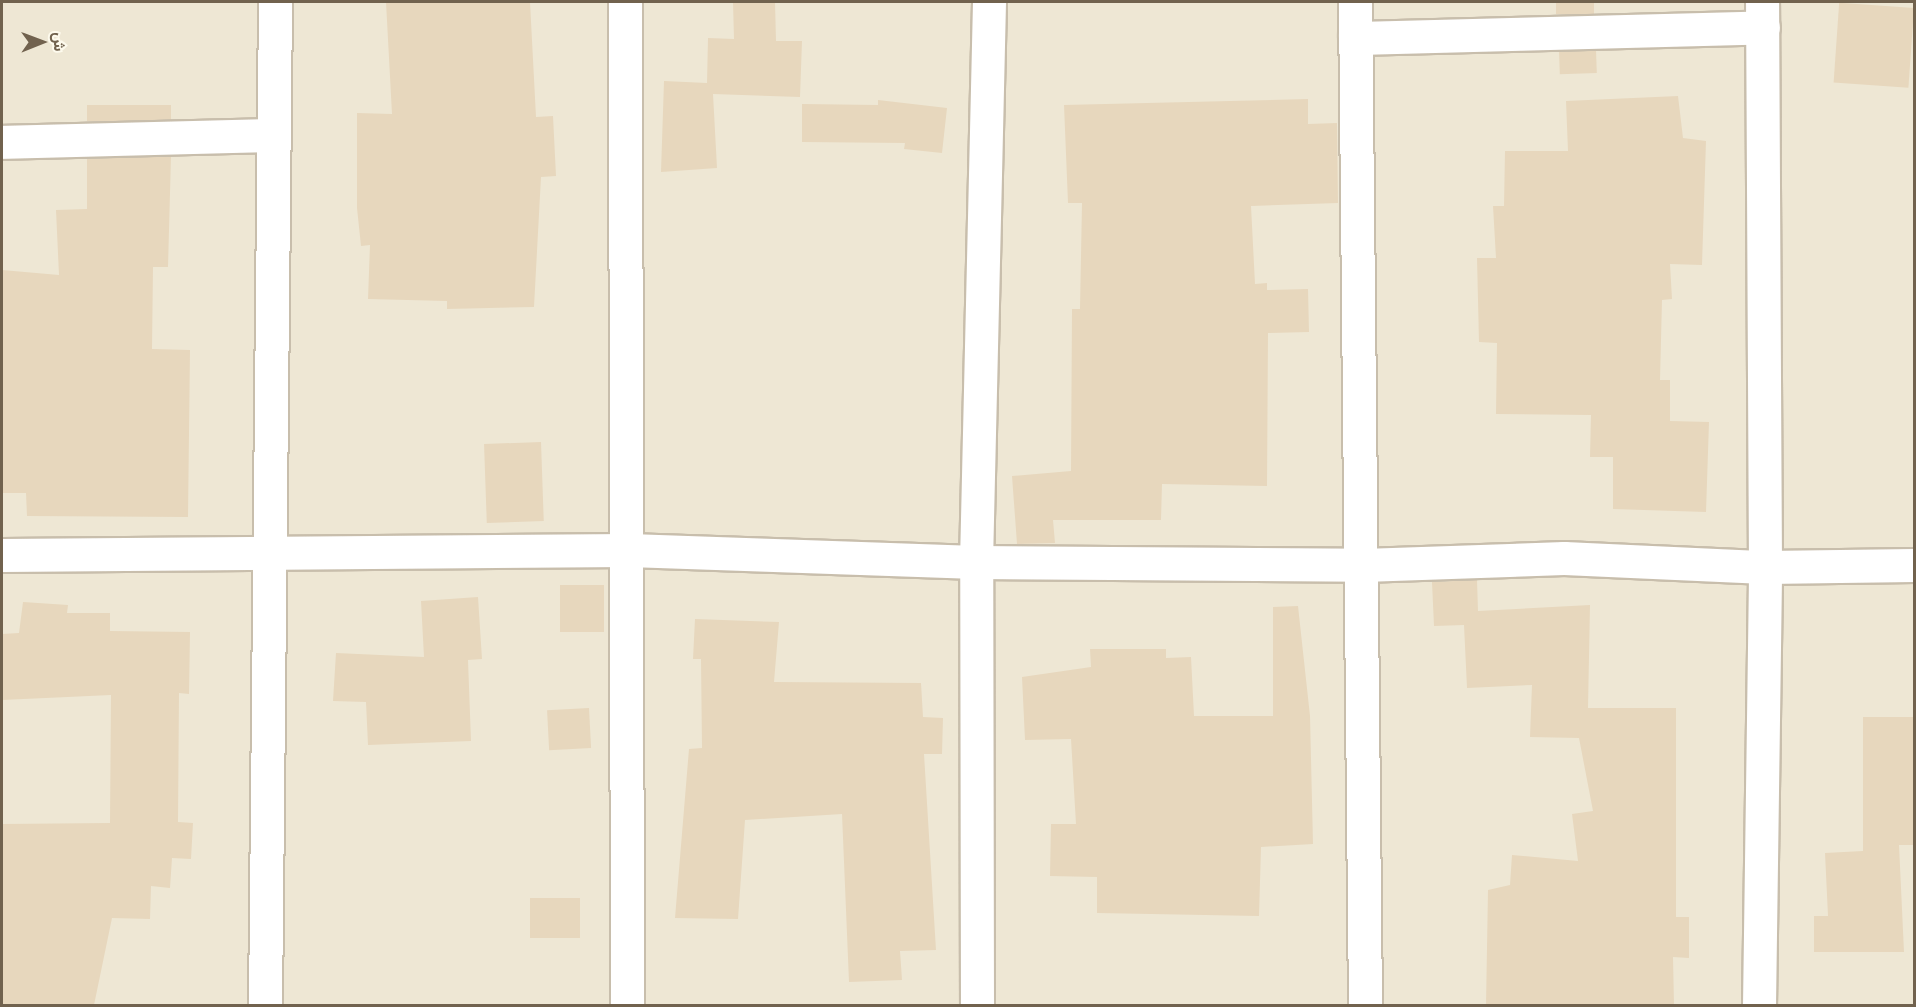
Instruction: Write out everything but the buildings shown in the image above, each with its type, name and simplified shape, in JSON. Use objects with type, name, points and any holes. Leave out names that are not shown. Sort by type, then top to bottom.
[{"type":"street","points":[[265,1005],[275,2]]},
{"type":"street","points":[[625,2],[629,550],[627,1005]]},
{"type":"street","points":[[976,1005],[976,562],[989,2]]},
{"type":"street","points":[[1355,2],[1363,566],[1365,1005]]},
{"type":"street","points":[[1355,38],[1762,14],[1765,567],[1759,1005]]},
{"type":"street","points":[[2,142],[274,135]]},
{"type":"street","points":[[2,555],[270,555],[629,550],[976,562],[1363,566],[1564,558],[1765,567],[1914,565]]},
{"type":"shaded area","points":[[2,2],[1914,2],[1914,1005],[2,1005]]}]
